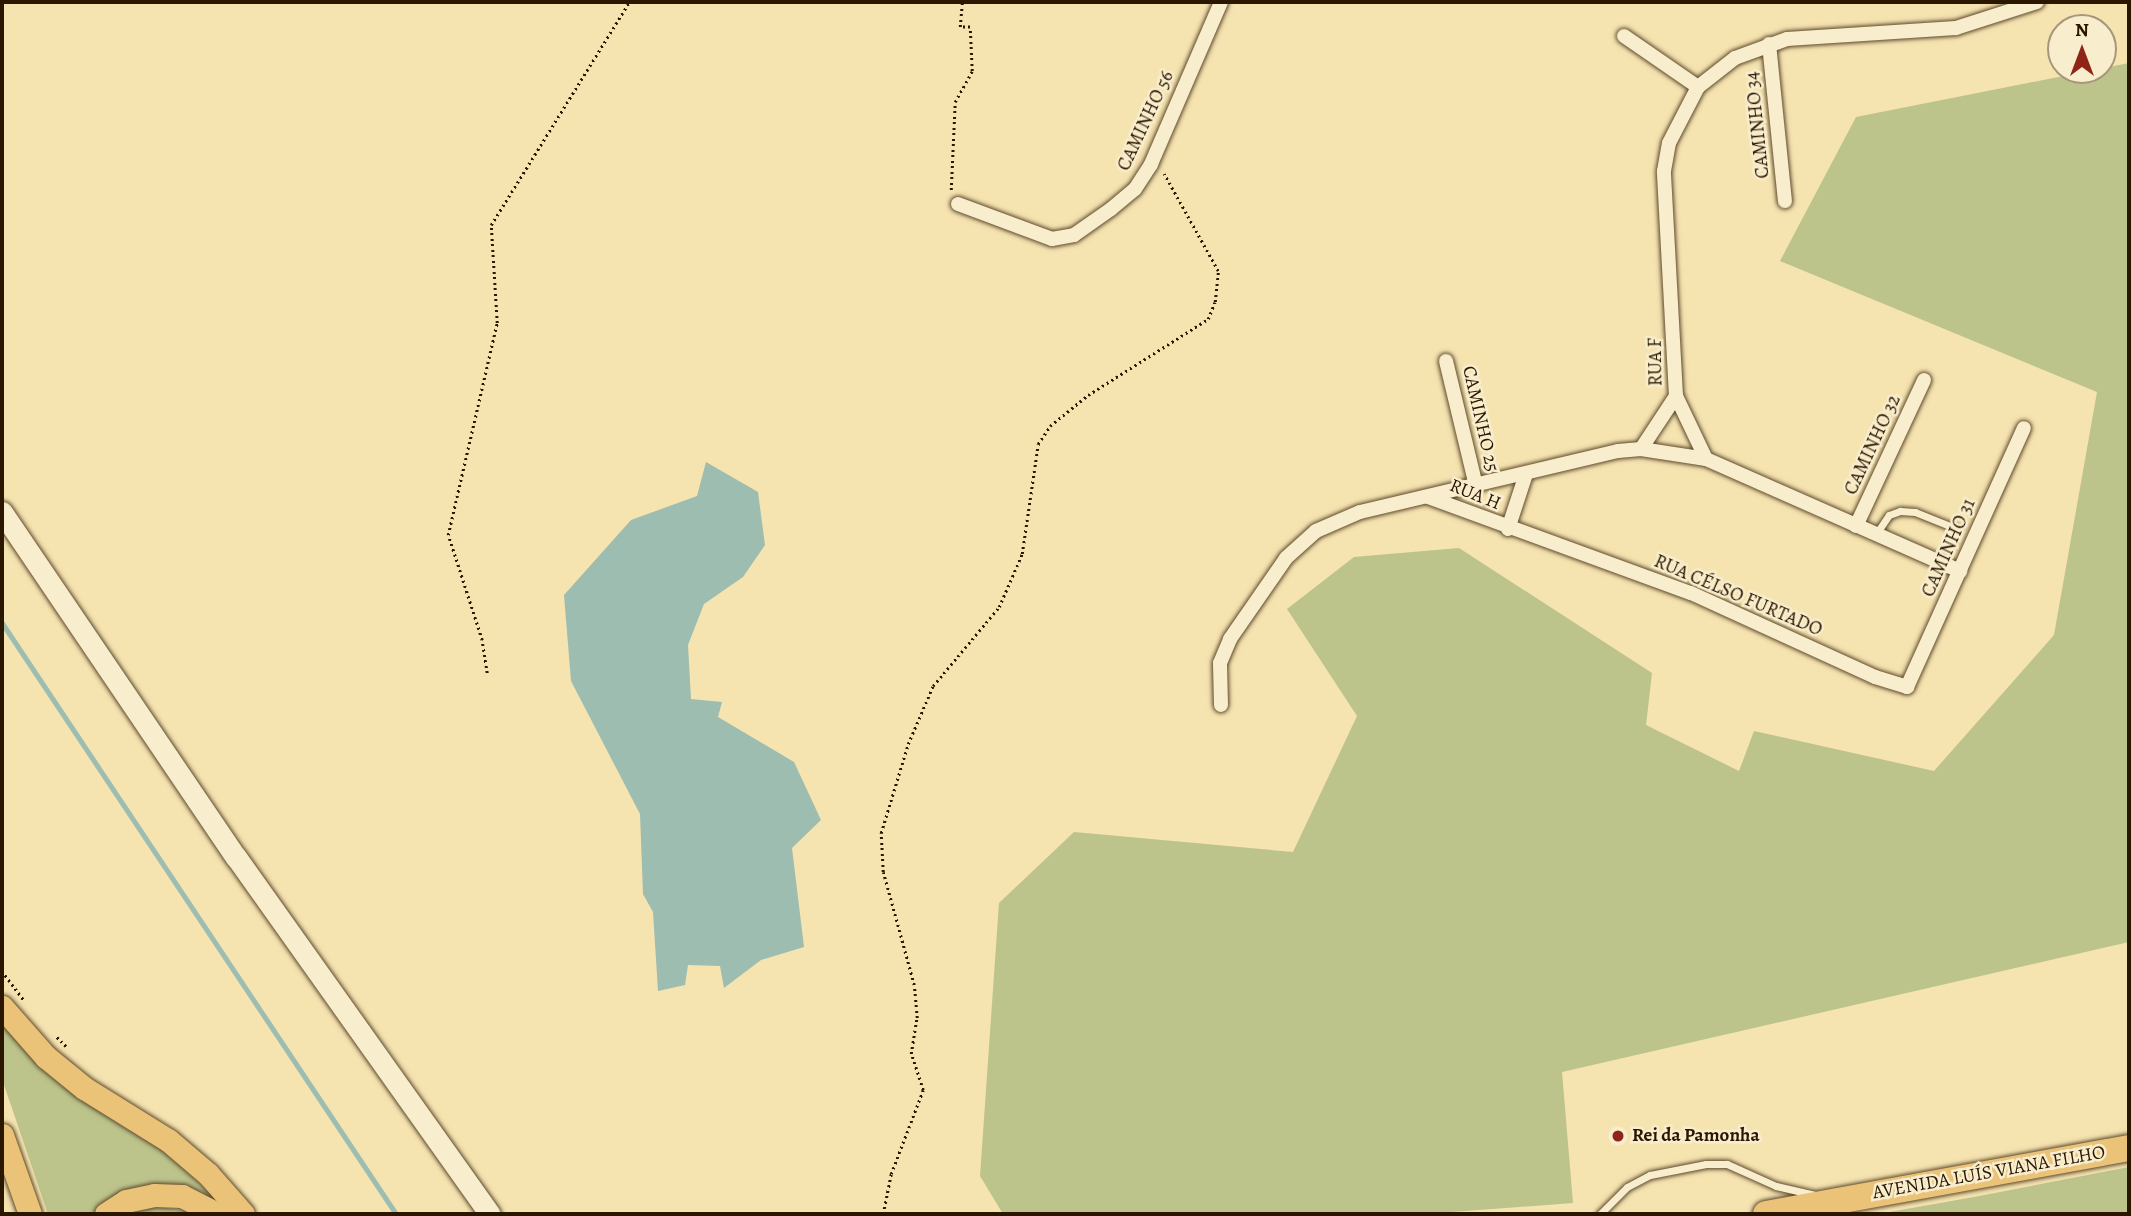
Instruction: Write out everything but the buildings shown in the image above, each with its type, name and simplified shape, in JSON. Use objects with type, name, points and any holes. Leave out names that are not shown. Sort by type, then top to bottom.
[{"type":"highway","name":"AVENIDA LUÍS VIANA FILHO","points":[[1766,1214],[2129,1148]]},
{"type":"main road","points":[[2,512],[244,868],[490,1214]]},
{"type":"main road","points":[[2,1007],[46,1057],[84,1088],[168,1140],[208,1174],[243,1214]]},
{"type":"main road","points":[[2,1135],[30,1214]]},
{"type":"main road","points":[[106,1214],[126,1201],[154,1195],[182,1196],[217,1214]]},
{"type":"street","name":"CAMINHO 56","points":[[958,204],[1043,236],[1066,238],[1135,189],[1153,158],[1221,2]]},
{"type":"street","name":"RUA F","points":[[1640,449],[1676,396],[1664,171],[1669,144],[1698,87],[1735,58],[1769,44],[1814,35],[1956,28],[2037,2]]},
{"type":"street","points":[[1625,36],[1698,87]]},
{"type":"street","name":"CAMINHO 34","points":[[1769,44],[1785,201]]},
{"type":"street","name":"CAMINHO 25","points":[[1446,361],[1476,486]]},
{"type":"street","name":"CAMINHO 32","points":[[1856,526],[1924,380]]},
{"type":"street","points":[[1676,396],[1706,459]]},
{"type":"street","name":"CAMINHO 31","points":[[1910,684],[2024,428]]},
{"type":"street","points":[[1221,705],[1222,654],[1247,612],[1300,542],[1360,512],[1640,449],[1706,459],[1960,571]]},
{"type":"street","points":[[1508,529],[1526,474]]},
{"type":"street","name":"RUA H","points":[[1428,497],[1508,529]]},
{"type":"street","name":"RUA CÉLSO FURTADO","points":[[1508,529],[1691,593],[1891,684],[1910,684]]},
{"type":"lane","points":[[1876,534],[1889,515],[1900,511],[1915,512],[1957,529]]},
{"type":"lane","points":[[1600,1214],[1627,1187],[1650,1175],[1706,1164],[1727,1164],[1776,1186],[1835,1201]]},
{"type":"path","points":[[487,673],[482,639],[447,535],[497,323],[491,225],[629,2]]},
{"type":"path","points":[[958,204],[948,204],[955,102],[972,71],[970,27],[960,27],[962,2]]},
{"type":"path","points":[[883,1214],[891,1174],[923,1090],[911,1054],[917,1018],[914,985],[883,872],[881,833],[908,744],[933,686],[999,607],[1022,554],[1038,444],[1050,426],[1088,396],[1208,319],[1215,302],[1218,271],[1192,217],[1153,158]]},
{"type":"green space","points":[[2129,63],[2129,942],[1562,1072],[1573,1203],[1425,1214],[1003,1214],[980,1176],[999,903],[1074,832],[1293,852],[1357,716],[1287,609],[1354,557],[1459,548],[1652,673],[1646,725],[1739,771],[1754,731],[1934,771],[2054,635],[2097,392],[1780,261],[1856,117],[2047,79],[2047,84],[2117,84],[2117,65]]},
{"type":"green space","points":[[2,1020],[126,1125],[164,1151],[233,1214],[208,1199],[102,1205],[94,1214],[48,1214],[2,1079]]},
{"type":"green space","points":[[2129,1167],[2129,1214],[1878,1214],[1974,1197]]},
{"type":"green space","points":[[153,1206],[186,1211],[191,1214],[125,1214]]},
{"type":"shaded area","points":[[706,462],[758,492],[765,545],[743,577],[704,604],[688,645],[691,699],[722,702],[718,717],[794,762],[821,820],[792,848],[804,947],[761,960],[724,988],[720,966],[688,965],[685,985],[658,991],[653,912],[643,894],[640,814],[571,681],[564,595],[631,520],[697,496]]},
{"type":"waterway","points":[[2,623],[396,1214]]},
{"type":"place","name":"Rei da Pamonha","points":[[1618,1136]]}]
